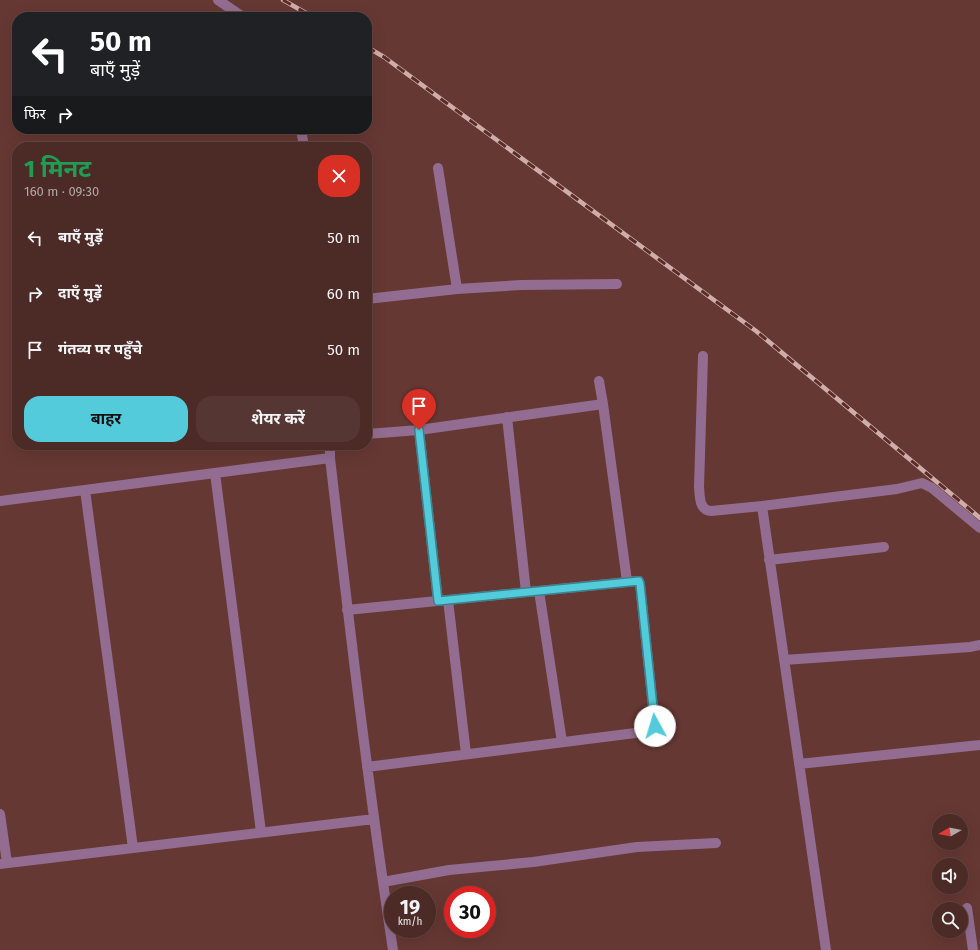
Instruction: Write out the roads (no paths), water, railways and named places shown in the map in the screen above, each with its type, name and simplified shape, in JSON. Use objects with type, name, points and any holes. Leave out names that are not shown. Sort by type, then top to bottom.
[{"type":"street","points":[[218,0],[236,12]]},
{"type":"street","points":[[438,168],[457,289]]},
{"type":"street","points":[[372,298],[457,289],[521,285],[617,284]]},
{"type":"street","points":[[703,356],[699,487],[703,508],[706,510],[711,511],[762,506],[897,489],[922,483],[932,488],[980,528]]},
{"type":"street","points":[[599,381],[627,582]]},
{"type":"street","points":[[372,434],[419,430],[603,404]]},
{"type":"street","points":[[507,417],[526,592]]},
{"type":"street","points":[[419,430],[466,754]]},
{"type":"street","points":[[330,450],[347,610],[374,819],[393,950],[389,950]]},
{"type":"street","points":[[0,501],[330,458]]},
{"type":"street","points":[[215,473],[261,832]]},
{"type":"street","points":[[85,490],[133,848]]},
{"type":"street","points":[[762,506],[826,950]]},
{"type":"street","points":[[770,560],[884,547]]},
{"type":"street","points":[[347,610],[627,582],[639,581],[640,584],[655,726],[651,731],[367,767]]},
{"type":"street","points":[[539,590],[562,742]]},
{"type":"street","points":[[784,660],[970,647],[980,645]]},
{"type":"street","points":[[799,764],[980,745]]},
{"type":"street","points":[[0,814],[3,863],[374,819]]},
{"type":"street","points":[[383,882],[449,870],[533,862],[637,847],[716,843]]},
{"type":"street","points":[[968,915],[973,950]]},
{"type":"railway","points":[[283,0],[304,12]]},
{"type":"railway","points":[[372,50],[384,57],[756,331],[980,518]]}]
